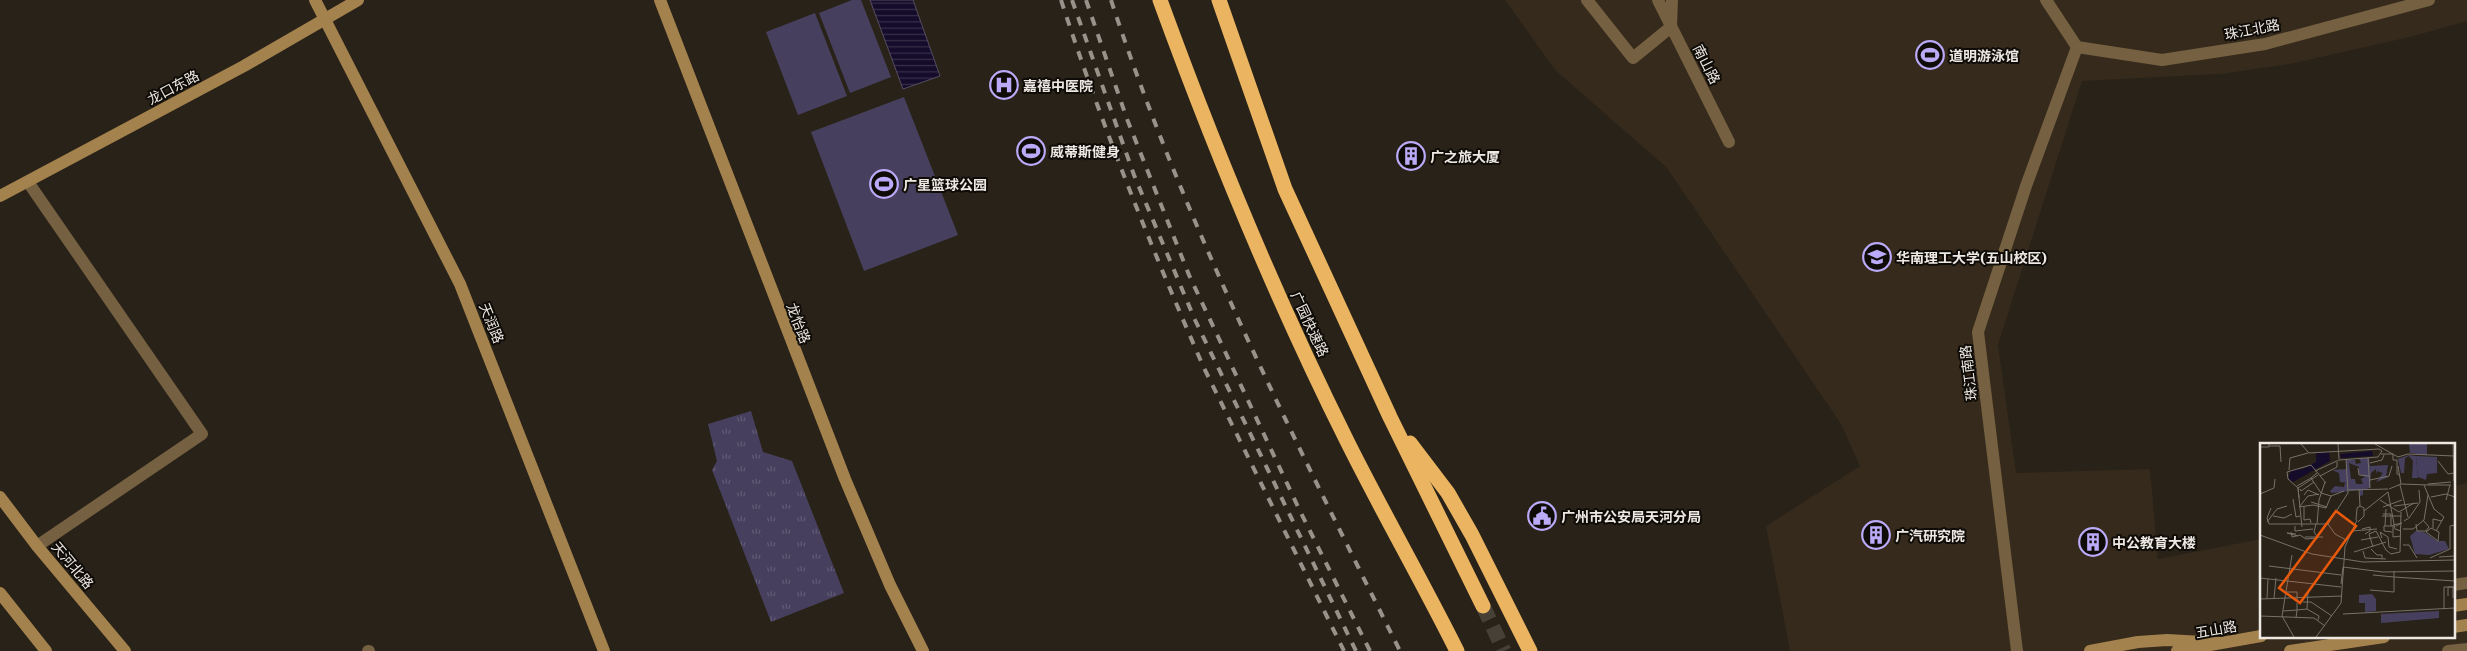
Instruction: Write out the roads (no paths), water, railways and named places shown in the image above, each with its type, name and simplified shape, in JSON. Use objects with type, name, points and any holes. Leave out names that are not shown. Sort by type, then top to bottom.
[{"type":"highway","name":"广园快速路","points":[[1160,0],[1218,155],[1289,317],[1348,442],[1456,647]]},
{"type":"highway","points":[[1219,0],[1285,189],[1390,417],[1482,606]]},
{"type":"highway","points":[[1390,417],[1448,493],[1490,569],[1530,651]]},
{"type":"street","name":"天润路","points":[[305,0],[324,19]]},
{"type":"street","name":"天润路","points":[[315,0],[460,284],[604,651]]},
{"type":"street","name":"龙口东路","points":[[0,196],[244,66],[358,0]]},
{"type":"street","name":"龙怡路","points":[[660,0],[845,478],[890,585],[922,651]]},
{"type":"street","points":[[1587,0],[1633,58],[1671,27],[1672,0]]},
{"type":"street","name":"南山路","points":[[1658,0],[1730,142]]},
{"type":"street","points":[[2046,0],[2077,47]]},
{"type":"street","name":"珠江北路","points":[[2077,47],[2162,60],[2266,44],[2429,0]]},
{"type":"street","name":"珠江南路","points":[[2017,651],[1978,332],[2026,186],[2077,47]]},
{"type":"street","points":[[28,182],[202,434],[37,546]]},
{"type":"street","name":"天河北路","points":[[0,497],[37,546],[125,651]]},
{"type":"street","points":[[2454,585],[2467,583]]},
{"type":"street","points":[[0,593],[46,651]]},
{"type":"street","points":[[2454,606],[2467,604]]},
{"type":"street","points":[[2454,627],[2467,625]]},
{"type":"street","name":"五山路","points":[[2177,651],[2260,636]]},
{"type":"street","points":[[2290,651],[2377,638]]},
{"type":"street","points":[[2090,651],[2138,642],[2167,640],[2220,642]]},
{"type":"street","points":[[2448,651],[2467,649]]},
{"type":"tunnel","points":[[1483,606],[1504,651]]},
{"type":"railway","points":[[1061,0],[1093,94],[1128,186],[1204,368],[1344,651]]},
{"type":"railway","points":[[1072,0],[1134,175],[1195,320],[1356,651]]},
{"type":"railway","points":[[1086,0],[1127,119],[1189,275],[1300,511],[1370,651]]},
{"type":"railway","points":[[1111,0],[1140,84],[1172,167],[1207,249],[1281,411],[1400,651]]},
{"type":"place","name":"道明游泳馆","points":[[1930,55]]},
{"type":"place","name":"嘉禧中医院","points":[[1004,85]]},
{"type":"place","name":"威蒂斯健身","points":[[1031,151]]},
{"type":"place","name":"广之旅大厦","points":[[1411,156]]},
{"type":"place","name":"广星篮球公园","points":[[884,184]]},
{"type":"place","name":"华南理工大学(五山校区)","points":[[1877,257]]},
{"type":"place","name":"广州市公安局天河分局","points":[[1542,516]]},
{"type":"place","name":"广汽研究院","points":[[1876,535]]},
{"type":"place","name":"中公教育大楼","points":[[2093,542]]}]
